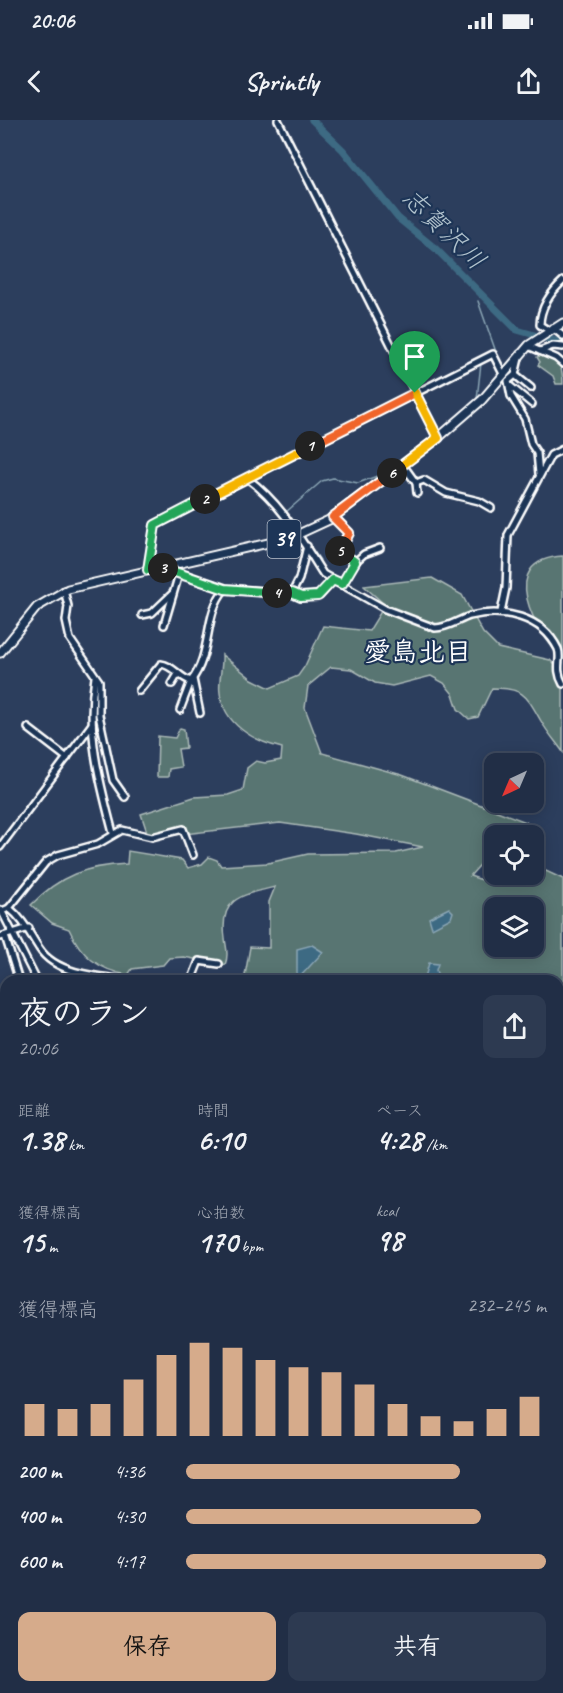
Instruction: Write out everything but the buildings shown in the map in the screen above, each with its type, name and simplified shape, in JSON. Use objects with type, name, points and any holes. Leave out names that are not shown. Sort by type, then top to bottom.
[{"type":"main road","name":"39","points":[[0,653],[32,611],[42,602],[64,591],[300,535],[333,517],[473,410],[494,386],[507,380],[520,354],[529,345],[563,323]]},
{"type":"street","points":[[278,120],[438,438]]},
{"type":"street","points":[[563,280],[548,299],[540,319],[540,325],[563,336]]},
{"type":"street","points":[[529,345],[556,358],[563,364]]},
{"type":"street","points":[[540,351],[553,346],[563,347]]},
{"type":"street","points":[[148,570],[155,525],[494,354],[507,380],[511,396],[525,419],[531,444],[536,449],[551,455]]},
{"type":"street","points":[[507,380],[515,375],[520,354]]},
{"type":"street","points":[[515,375],[531,388]]},
{"type":"street","points":[[507,380],[532,404]]},
{"type":"street","points":[[501,612],[506,588],[508,535],[551,455],[563,448]]},
{"type":"street","points":[[536,449],[539,476]]},
{"type":"street","points":[[403,465],[416,483],[417,493]]},
{"type":"street","points":[[247,478],[273,500],[300,535],[323,574],[385,609],[435,628],[472,616],[501,612],[532,621],[546,633],[558,649],[560,656],[556,665],[563,684]]},
{"type":"street","points":[[416,483],[424,480],[446,494],[479,501],[491,508]]},
{"type":"street","points":[[333,517],[349,533],[338,550],[355,562]]},
{"type":"street","points":[[292,593],[299,579],[307,546]]},
{"type":"street","points":[[342,584],[355,562],[364,554],[380,548]]},
{"type":"street","points":[[162,567],[225,589],[292,593],[301,597],[318,596],[333,580]]},
{"type":"street","points":[[164,625],[179,574]]},
{"type":"street","points":[[180,710],[192,680],[203,663],[212,614],[218,594],[225,589]]},
{"type":"street","points":[[64,591],[68,606],[66,621],[70,639],[99,681],[99,715],[113,780],[125,797]]},
{"type":"street","points":[[142,615],[152,613],[174,592]]},
{"type":"street","points":[[139,691],[161,664],[167,665],[178,674],[192,680]]},
{"type":"street","points":[[172,684],[178,674]]},
{"type":"street","points":[[95,677],[90,710],[98,776],[113,833]]},
{"type":"street","points":[[192,680],[200,713]]},
{"type":"street","points":[[0,847],[92,724]]},
{"type":"street","points":[[28,728],[67,758]]},
{"type":"street","points":[[34,975],[1,910],[9,908],[46,862],[58,855],[98,844],[113,833],[122,830],[152,837],[183,829],[193,855]]},
{"type":"street","points":[[9,908],[29,928],[39,949],[50,959],[89,975]]},
{"type":"street","points":[[17,975],[3,936],[29,928]]},
{"type":"street","points":[[193,975],[199,961],[219,964]]},
{"type":"green space","points":[[544,354],[560,365],[563,384],[556,384],[553,376],[538,365],[540,362],[537,357]]},
{"type":"green space","points":[[563,556],[563,659],[552,647],[533,616],[527,599],[526,583],[530,570],[542,560]]},
{"type":"green space","points":[[432,578],[462,595],[483,633],[498,648],[550,660],[563,673],[563,752],[527,699],[518,692],[503,688],[492,688],[478,717],[469,719],[458,709],[453,694],[444,683],[431,676],[392,686],[375,683],[351,669],[331,667],[308,686],[305,708],[322,753],[402,775],[484,806],[484,813],[502,813],[526,822],[522,825],[484,825],[484,860],[470,876],[484,880],[484,885],[544,885],[544,872],[546,871],[563,879],[563,975],[245,975],[250,947],[269,948],[269,902],[275,887],[243,896],[229,906],[225,914],[224,925],[227,954],[225,965],[184,957],[169,958],[163,965],[132,969],[128,975],[108,970],[92,960],[79,947],[69,929],[52,923],[31,905],[52,886],[74,874],[99,867],[127,864],[128,851],[182,860],[188,868],[202,864],[209,857],[217,860],[221,866],[268,863],[308,854],[396,853],[423,847],[280,823],[149,838],[141,814],[194,797],[228,795],[243,790],[247,768],[256,761],[265,763],[281,760],[282,748],[251,736],[227,714],[220,688],[222,655],[252,679],[270,688],[298,676],[323,626],[369,631],[385,605],[364,586]]},
{"type":"green space","points":[[180,728],[184,729],[186,748],[178,749],[181,767],[169,769],[168,777],[157,777],[158,736],[175,738]]},
{"type":"water","points":[[449,908],[453,912],[451,918],[432,928],[429,918]]},
{"type":"water","points":[[312,945],[323,952],[302,975],[297,975],[297,949]]},
{"type":"water","points":[[429,963],[438,964],[437,975],[426,975]]},
{"type":"waterway","name":"志賀沢川","points":[[312,120],[343,150],[398,218],[436,249],[517,330],[563,343]]},
{"type":"waterway","points":[[478,301],[496,352]]},
{"type":"waterway","points":[[477,399],[481,363]]},
{"type":"waterway","points":[[438,432],[456,418]]},
{"type":"waterway","points":[[386,472],[434,435]]},
{"type":"waterway","points":[[299,529],[286,512],[322,481],[333,478],[358,483],[380,475]]},
{"type":"waterway","points":[[309,545],[320,560]]},
{"type":"district","name":"愛島北目","points":[[418,652]]},
{"type":"route","points":[[415,393],[438,438],[333,517],[349,532],[338,550],[355,562],[342,584],[333,580],[320,595],[301,597],[292,593],[225,589],[162,567],[148,570],[155,525],[415,393]]}]
